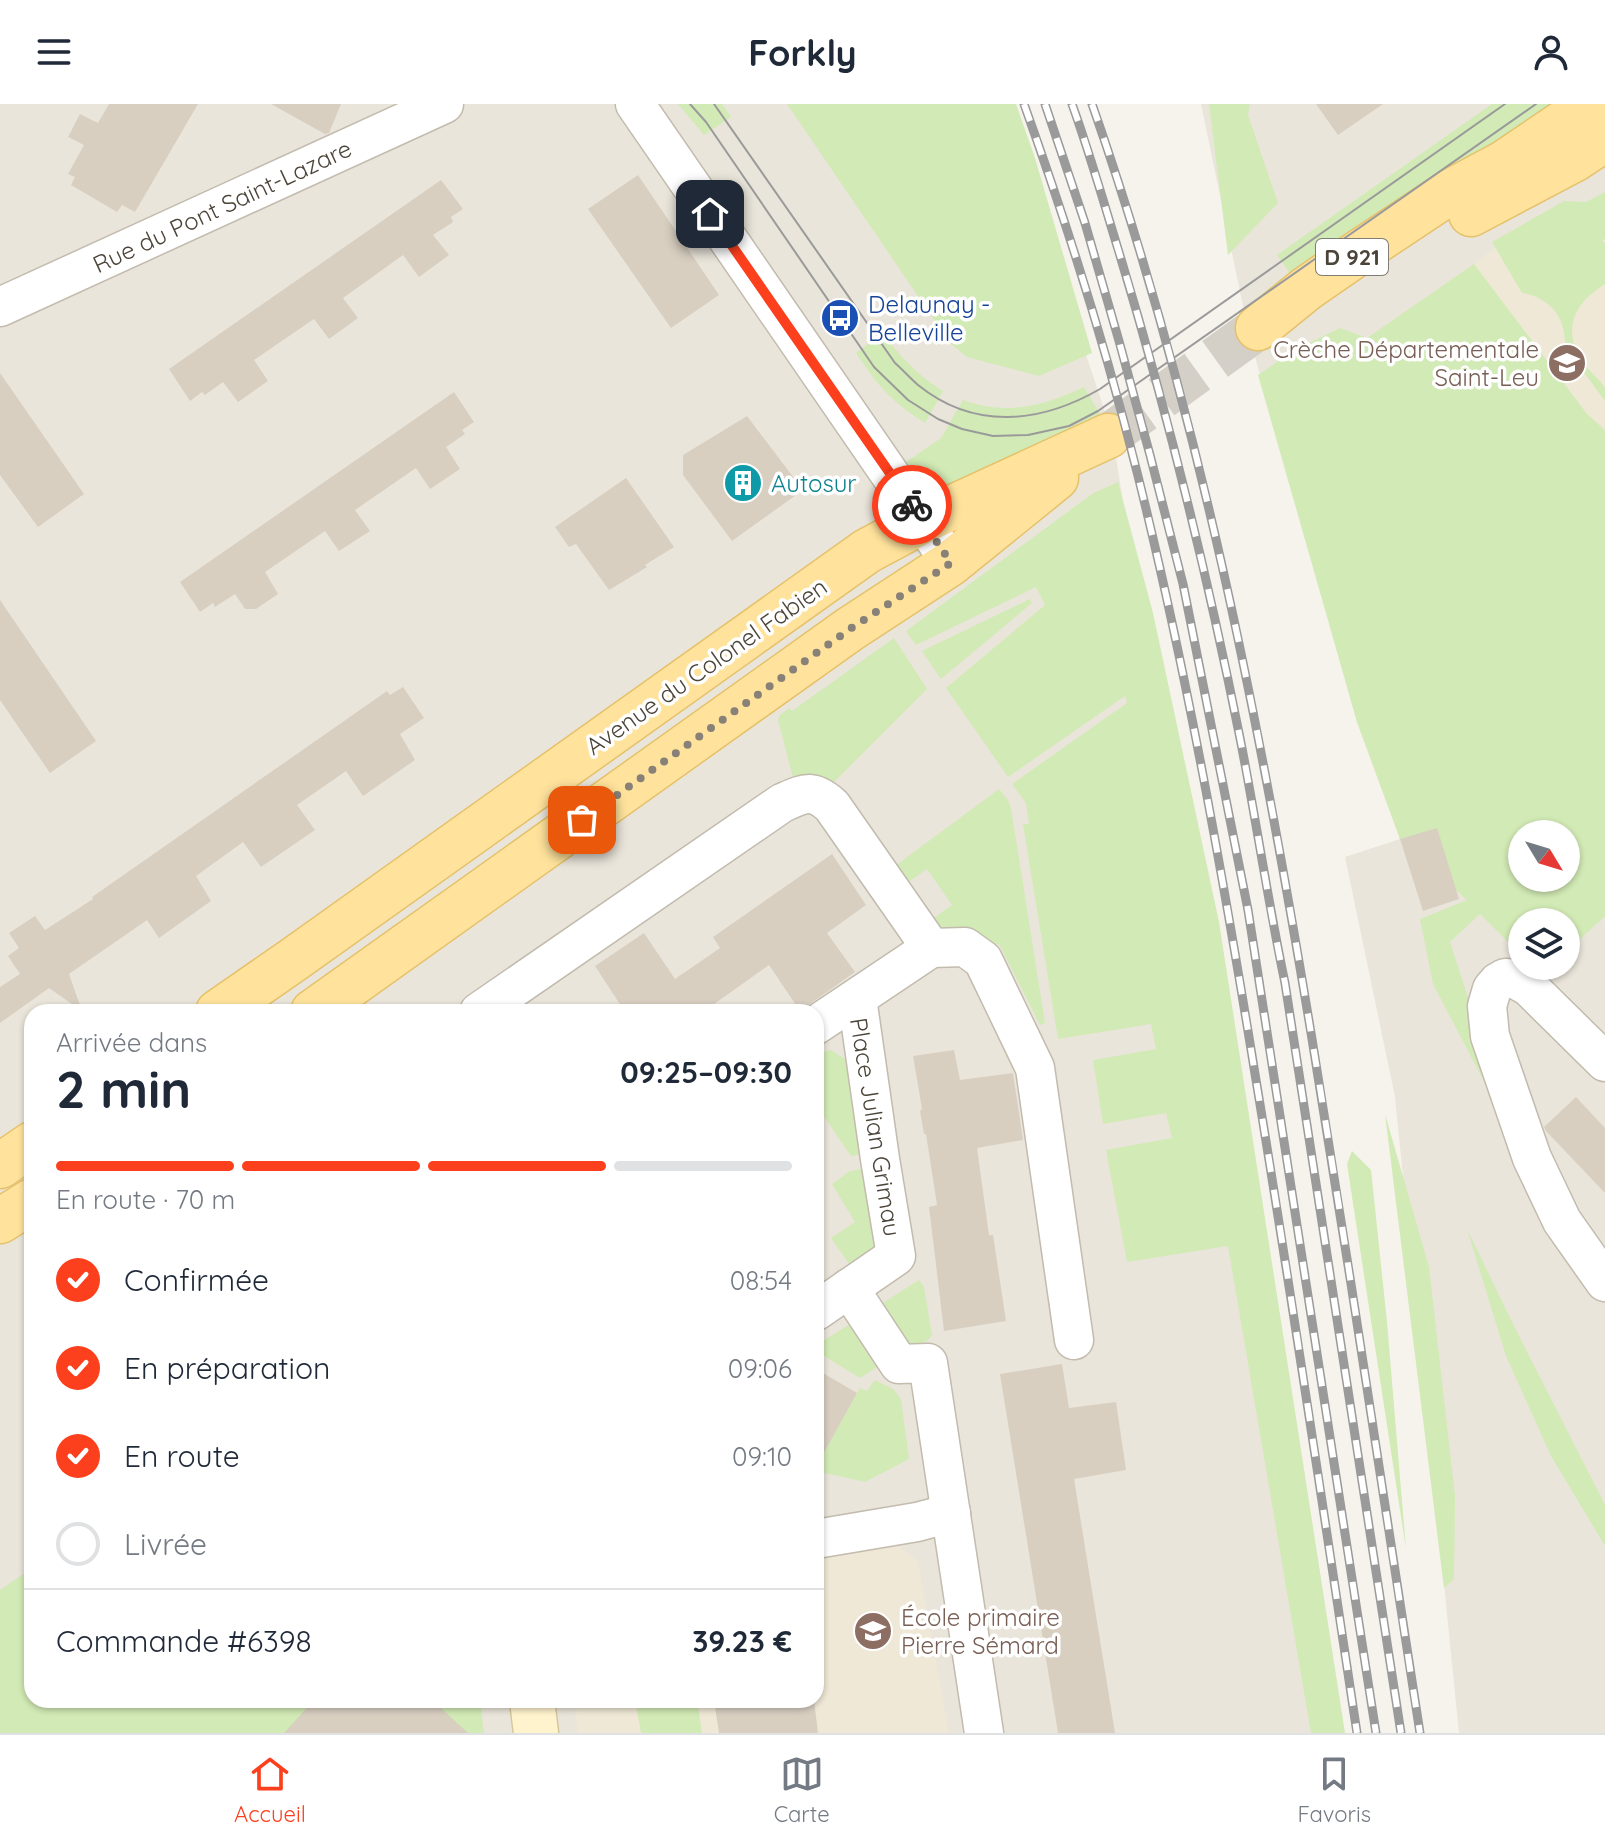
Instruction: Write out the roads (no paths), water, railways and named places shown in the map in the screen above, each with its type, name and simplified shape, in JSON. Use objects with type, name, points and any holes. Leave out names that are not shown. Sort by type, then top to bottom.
[{"type":"main road","points":[[1590,149],[1448,210],[1504,163],[1594,104],[1605,115]]},
{"type":"main road","name":"Avenue du Colonel Fabien","points":[[230,1004],[867,551],[923,521],[1108,436],[951,563]]},
{"type":"main road","points":[[329,1004],[850,629],[951,563]]},
{"type":"main road","points":[[0,1166],[24,1150]]},
{"type":"main road","points":[[0,1221],[24,1206]]},
{"type":"street","name":"Rue du Pont Saint-Lazare","points":[[0,307],[444,104]]},
{"type":"street","points":[[635,104],[951,563]]},
{"type":"street","points":[[491,1004],[782,803],[801,794],[814,793],[822,797],[832,806],[931,948],[965,947],[983,960],[1035,1068],[1074,1340]]},
{"type":"street","name":"Place Julian Grimau","points":[[824,1020],[931,948]]},
{"type":"street","points":[[293,960],[319,1004]]},
{"type":"street","points":[[1605,1062],[1529,987],[1515,979],[1505,978],[1492,989],[1487,1006],[1489,1029],[1532,1158],[1562,1221],[1605,1282]]},
{"type":"street","name":"Place Julian Grimau","points":[[824,1305],[896,1256],[857,998]]},
{"type":"street","points":[[849,1288],[899,1364],[928,1363],[984,1733]]},
{"type":"street","points":[[824,1538],[951,1513]]},
{"type":"street","points":[[533,1708],[536,1733]]},
{"type":"tunnel","points":[[1108,436],[1258,328]]},
{"type":"tram line","points":[[690,104],[706,122],[874,367],[908,400],[938,419],[962,429],[993,436],[1028,435],[1069,426],[1098,411],[1536,104]]},
{"type":"tram line","points":[[714,104],[895,363],[940,400],[962,410],[1008,417],[1055,409],[1100,389],[1505,104]]},
{"type":"railway","points":[[1024,104],[1112,379],[1155,547],[1188,698],[1231,927],[1357,1733]]},
{"type":"railway","points":[[1045,104],[1085,223],[1119,341],[1183,584],[1248,910],[1376,1733]]},
{"type":"railway","points":[[1072,104],[1136,309],[1169,431],[1200,553],[1240,738],[1285,983],[1401,1733]]},
{"type":"railway","points":[[1092,104],[1164,333],[1222,567],[1271,802],[1312,1039],[1420,1733]]},
{"type":"place","name":"Delaunay - Belleville","points":[[840,318]]},
{"type":"place","name":"Crèche Départementale Saint-Leu","points":[[1567,363]]},
{"type":"place","name":"Autosur","points":[[743,483]]},
{"type":"place","name":"École primaire Pierre Sémard","points":[[873,1631]]}]
